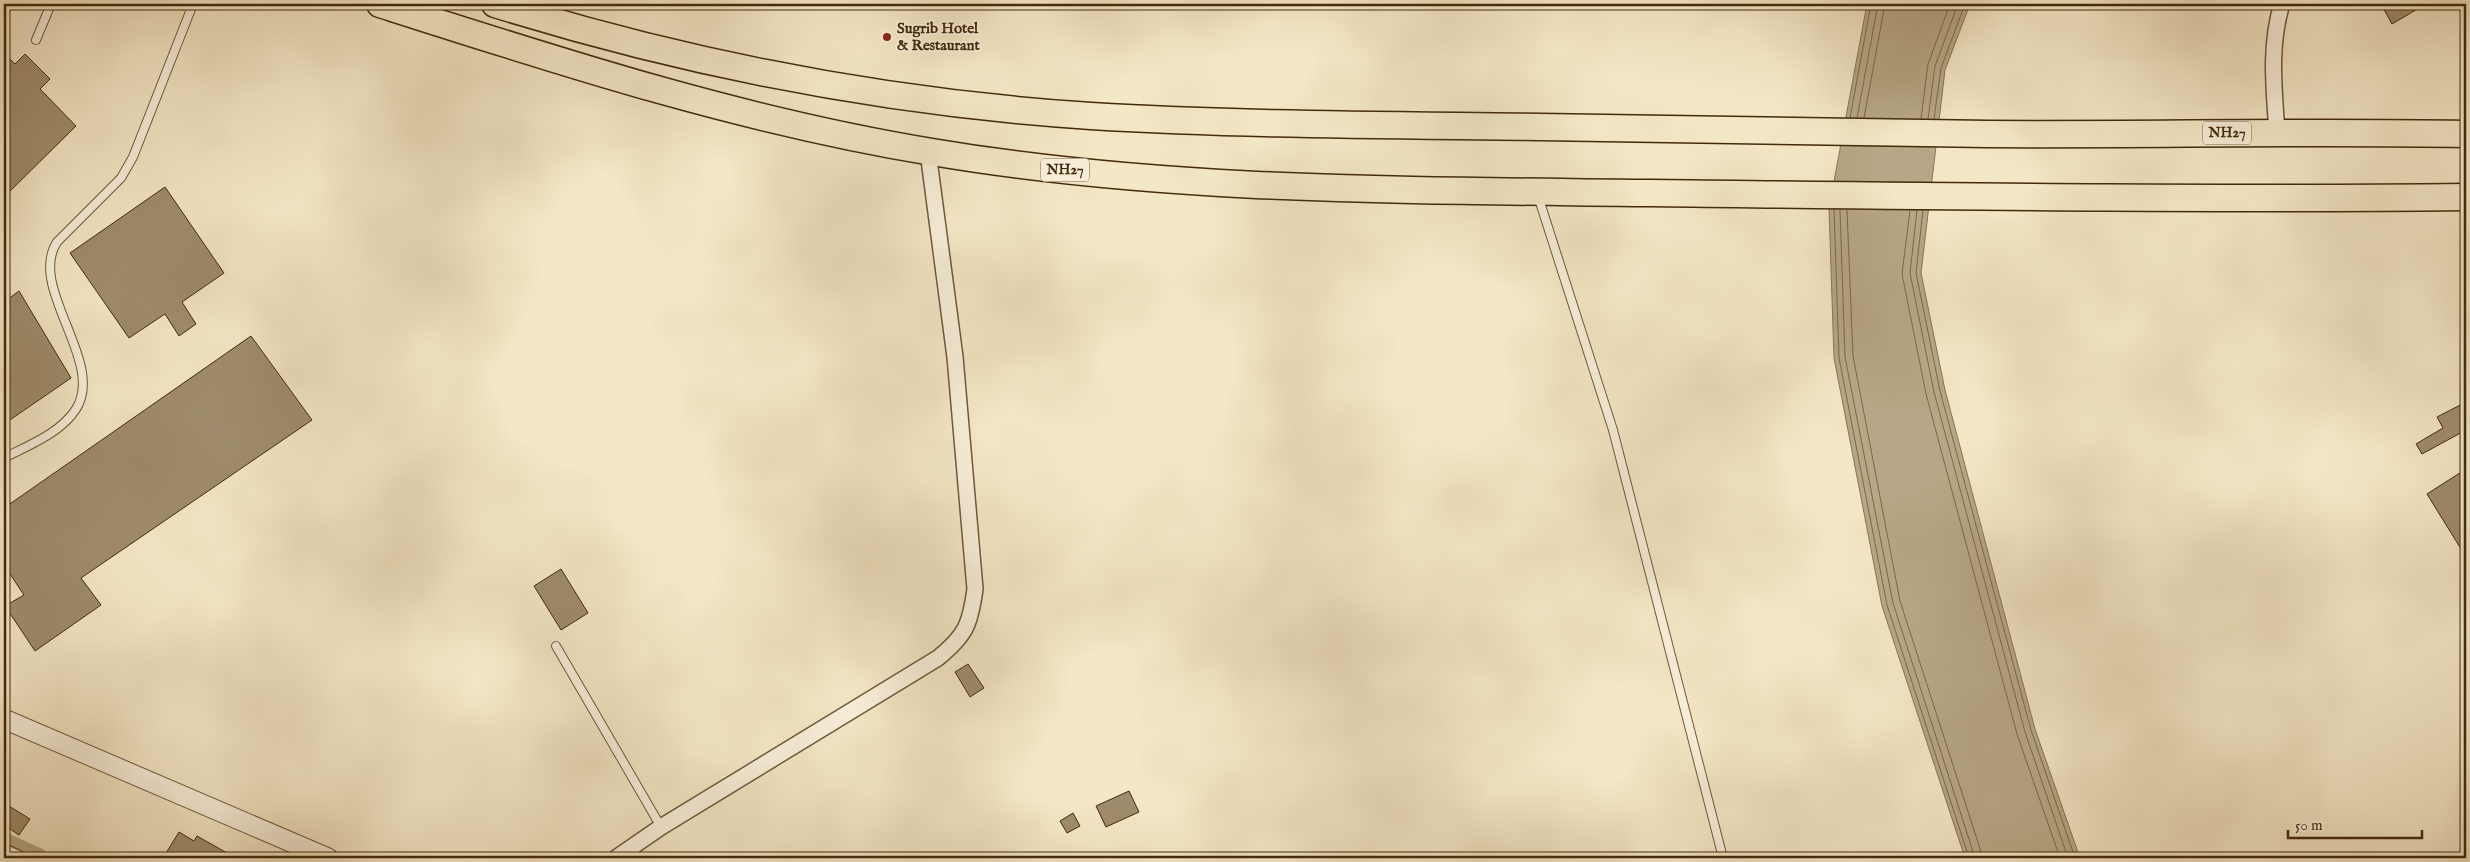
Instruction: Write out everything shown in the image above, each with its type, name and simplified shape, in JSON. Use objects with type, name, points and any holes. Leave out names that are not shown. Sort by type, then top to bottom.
[{"type":"highway","name":"NH27","points":[[380,4],[650,88],[802,126],[928,152],[1011,164],[1196,182],[1537,191],[1995,197],[2235,199],[2466,197]]},
{"type":"highway","name":"NH27","points":[[512,6],[551,21],[757,70],[897,95],[1088,115],[1257,124],[1988,134],[2277,132],[2466,134]]},
{"type":"street","points":[[2277,132],[2274,75],[2275,32],[2282,4]]},
{"type":"street","points":[[616,858],[661,827],[938,658],[958,641],[971,618],[975,589],[955,357],[928,152]]},
{"type":"street","points":[[4,719],[328,858]]},
{"type":"street","points":[[4,852],[17,858]]},
{"type":"lane","points":[[36,40],[51,4]]},
{"type":"lane","points":[[4,458],[54,430],[68,419],[82,397],[82,379],[76,351],[51,279],[50,253],[57,242],[121,178],[133,157],[193,4]]},
{"type":"lane","points":[[1537,191],[1613,430],[1723,858]]},
{"type":"lane","points":[[556,646],[661,827]]},
{"type":"water","points":[[1867,4],[1970,4],[1945,70],[1921,273],[1945,390],[2035,729],[2080,858],[1965,858],[1882,606],[1834,358],[1829,208]]},
{"type":"building","points":[[2381,4],[2426,4],[2392,24]]},
{"type":"building","points":[[4,53],[15,64],[25,54],[50,79],[40,89],[76,126],[4,197]]},
{"type":"building","points":[[165,187],[224,273],[182,302],[196,324],[179,336],[165,314],[129,338],[70,253]]},
{"type":"building","points":[[19,291],[71,378],[4,424],[4,302]]},
{"type":"building","points":[[251,336],[312,420],[81,578],[101,605],[35,651],[5,606],[24,595],[4,565],[4,508]]},
{"type":"building","points":[[2466,402],[2466,430],[2422,454],[2416,444],[2443,428],[2437,417]]},
{"type":"building","points":[[2466,469],[2466,557],[2427,494]]},
{"type":"building","points":[[561,569],[588,613],[561,630],[534,586]]},
{"type":"building","points":[[968,664],[984,688],[970,697],[955,672]]},
{"type":"building","points":[[1129,791],[1139,812],[1106,827],[1096,806]]},
{"type":"building","points":[[4,803],[30,819],[19,835],[4,825]]},
{"type":"building","points":[[1073,813],[1080,826],[1067,833],[1060,821]]},
{"type":"building","points":[[179,832],[194,841],[197,836],[236,858],[163,858]]},
{"type":"waterway","points":[[4,842],[39,858]]},
{"type":"place","name":"Sugrib Hotel & Restaurant","points":[[887,37]]}]
